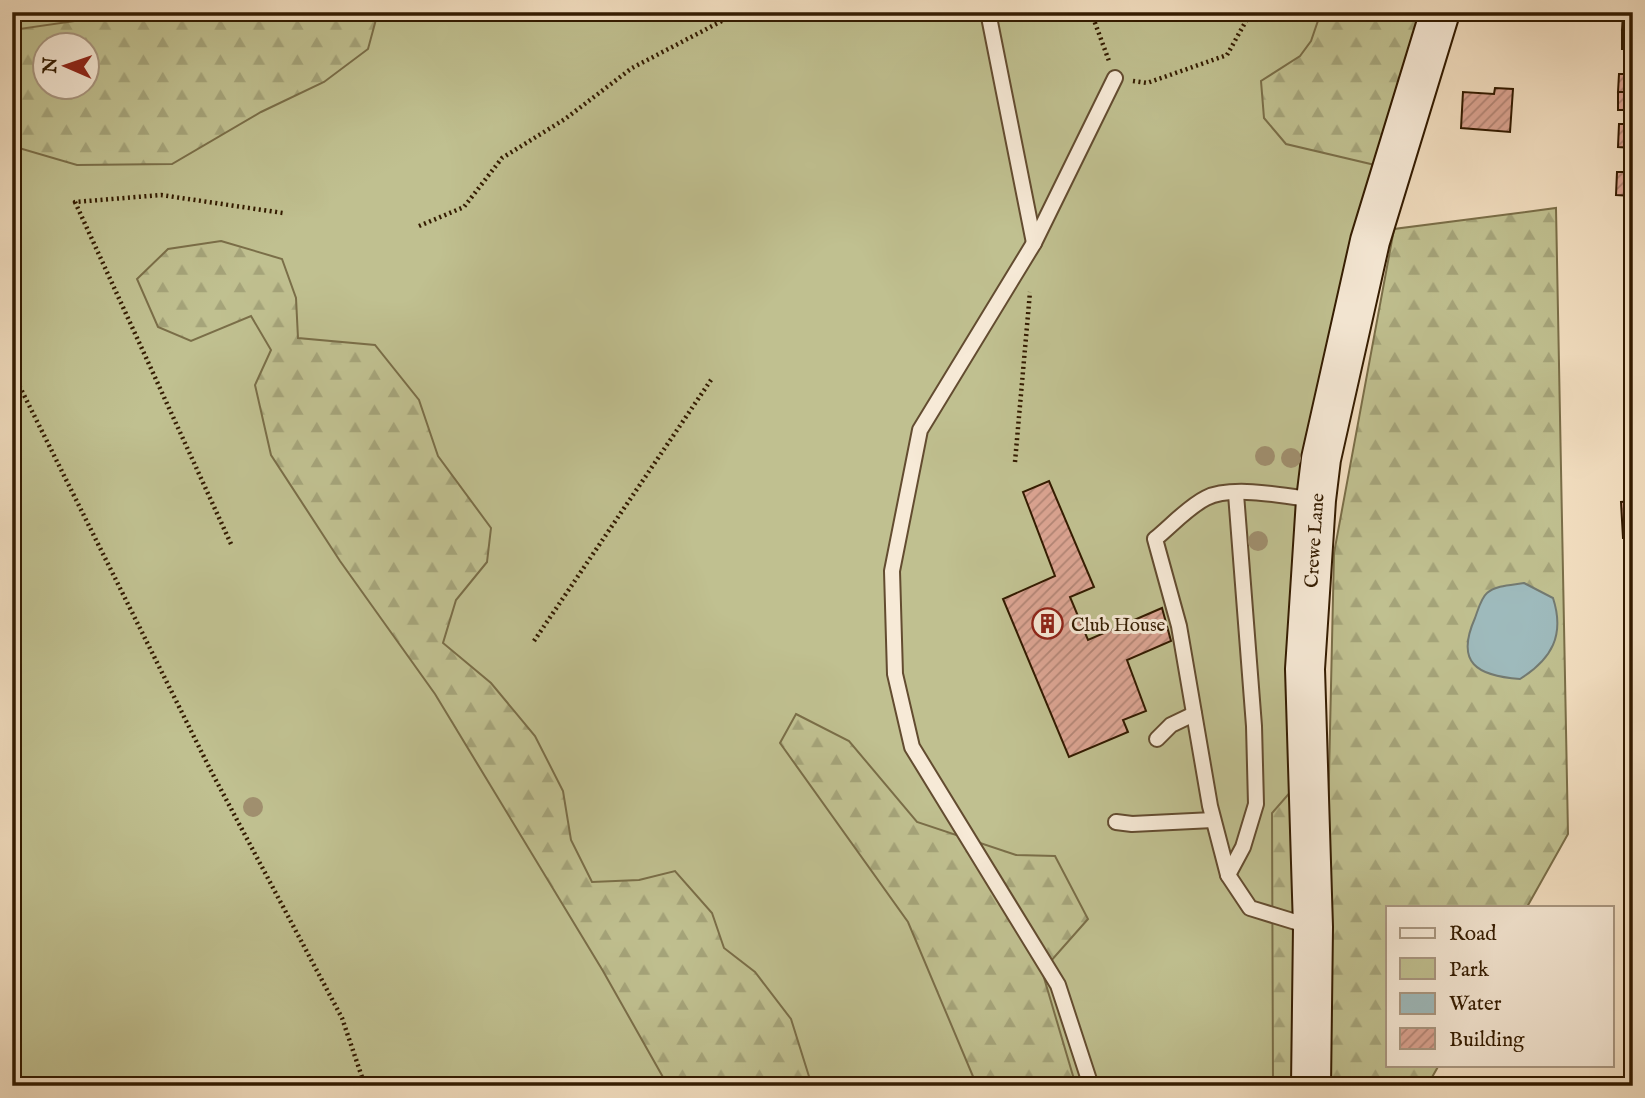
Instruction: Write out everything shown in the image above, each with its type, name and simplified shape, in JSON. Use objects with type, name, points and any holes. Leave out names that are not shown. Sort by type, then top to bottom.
[{"type":"street","name":"Crewe Lane","points":[[1311,1086],[1313,928],[1305,669],[1316,500],[1321,459],[1370,241],[1440,12]]},
{"type":"lane","points":[[988,12],[1034,243]]},
{"type":"lane","points":[[1091,1086],[1058,985],[912,747],[895,674],[892,571],[920,430],[1034,243],[1115,78]]},
{"type":"lane","points":[[1228,875],[1243,847],[1256,804],[1254,726],[1236,494]]},
{"type":"lane","points":[[1313,928],[1250,908],[1228,875],[1213,820],[1179,626],[1155,539],[1204,499],[1215,495],[1266,494],[1316,500]]},
{"type":"lane","points":[[1157,739],[1171,725],[1194,714]]},
{"type":"lane","points":[[1116,821],[1132,824],[1213,820]]},
{"type":"path","points":[[419,226],[464,207],[502,158],[565,119],[632,68],[739,12]]},
{"type":"path","points":[[1091,12],[1115,78],[1147,83],[1227,55],[1251,12]]},
{"type":"path","points":[[231,544],[75,202],[162,195],[283,213]]},
{"type":"path","points":[[1015,462],[1034,243]]},
{"type":"path","points":[[12,371],[210,769],[342,1018],[365,1086]]},
{"type":"path","points":[[534,641],[713,377]]},
{"type":"green space","points":[[12,12],[1423,12],[1352,239],[1293,1086],[12,1086]]},
{"type":"green space","points":[[137,12],[378,12],[368,49],[324,82],[261,112],[172,164],[77,165],[12,146],[12,30]]},
{"type":"green space","points":[[1321,12],[1423,12],[1375,165],[1286,144],[1264,118],[1261,81],[1300,56],[1311,41]]},
{"type":"green space","points":[[1556,208],[1568,834],[1528,906],[1386,906],[1386,1066],[1438,1066],[1427,1086],[1322,1086],[1334,553],[1394,229]]},
{"type":"green space","points":[[221,241],[282,259],[296,298],[298,338],[375,345],[419,400],[438,456],[491,528],[487,562],[456,600],[443,643],[491,683],[535,736],[563,791],[571,840],[592,882],[639,880],[675,871],[712,913],[724,948],[755,972],[791,1019],[812,1086],[668,1086],[603,971],[435,694],[340,561],[271,455],[255,385],[271,350],[251,316],[191,341],[158,327],[137,279],[168,249]]},
{"type":"green space","points":[[796,714],[849,741],[917,822],[1016,855],[1055,856],[1088,919],[1042,971],[1076,1086],[977,1086],[908,922],[780,743]]},
{"type":"green space","points":[[1293,789],[1293,1086],[1273,1086],[1272,813]]},
{"type":"water","points":[[1524,583],[1553,598],[1557,623],[1553,645],[1540,663],[1520,679],[1492,675],[1474,664],[1469,656],[1469,633],[1481,601],[1487,593],[1495,588]]},
{"type":"building","points":[[1623,13],[1633,13],[1633,31],[1622,30]]},
{"type":"building","points":[[1622,30],[1633,31],[1633,49],[1622,49]]},
{"type":"building","points":[[1619,74],[1633,74],[1633,92],[1618,92]]},
{"type":"building","points":[[1495,88],[1513,89],[1510,132],[1461,128],[1463,92],[1494,94]]},
{"type":"building","points":[[1618,92],[1633,92],[1633,110],[1618,110]]},
{"type":"building","points":[[1619,124],[1633,124],[1633,148],[1618,147]]},
{"type":"building","points":[[1617,172],[1633,172],[1633,196],[1616,195]]},
{"type":"building","name":"Club House","points":[[1049,481],[1094,587],[1070,597],[1088,640],[1162,608],[1171,641],[1127,660],[1146,711],[1123,720],[1128,732],[1069,757],[1003,599],[1055,576],[1023,492]]},
{"type":"building","points":[[1633,501],[1633,537],[1623,538],[1621,502]]},
{"type":"place","name":"Club House","points":[[1048,624]]}]
